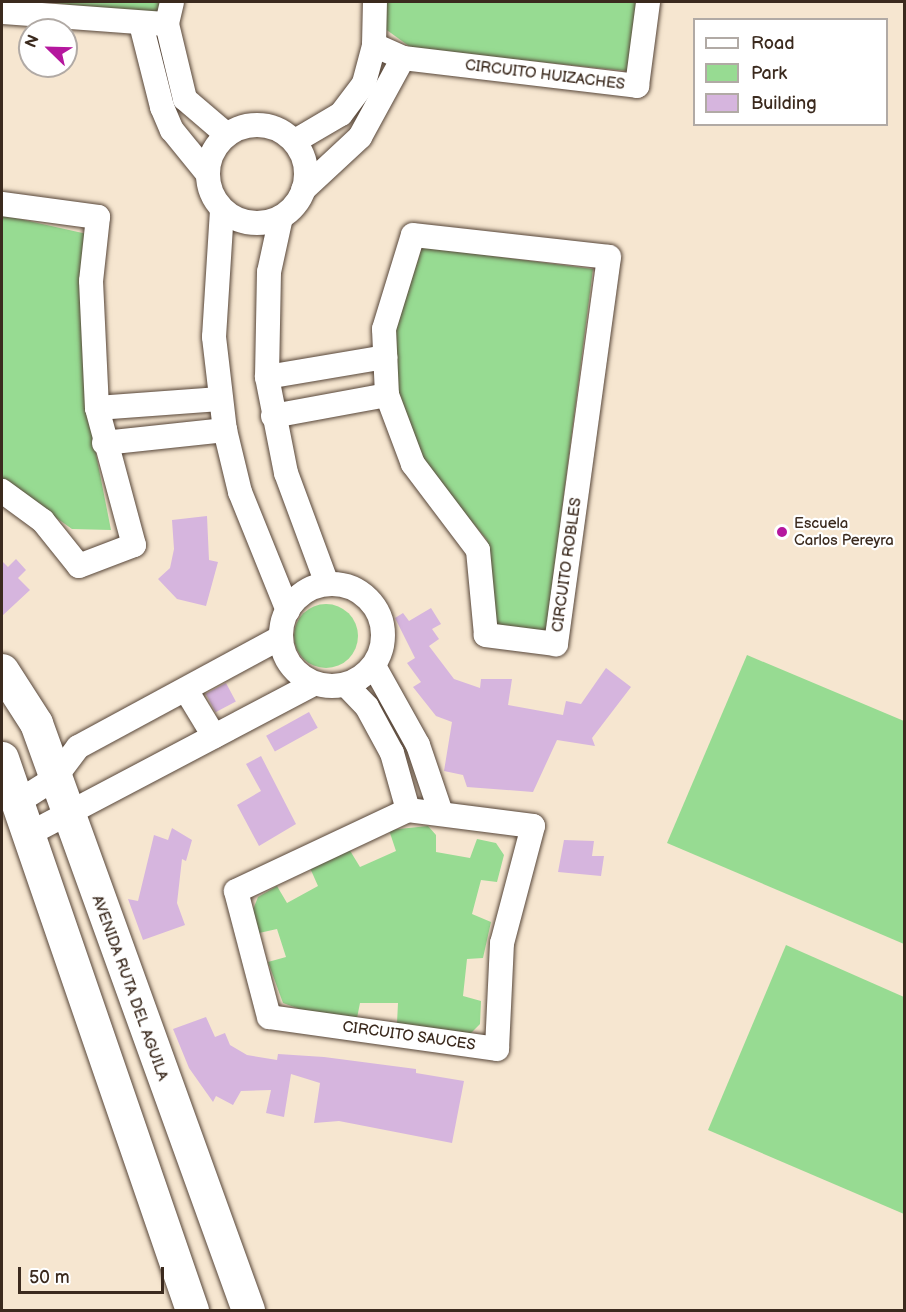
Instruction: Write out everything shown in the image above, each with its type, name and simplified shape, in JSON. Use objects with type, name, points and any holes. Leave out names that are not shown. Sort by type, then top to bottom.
[{"type":"street","points":[[295,141],[341,114],[364,83],[374,45],[375,2]]},
{"type":"street","name":"CIRCUITO HUIZACHES","points":[[374,45],[403,58],[637,86],[648,2]]},
{"type":"street","points":[[2,12],[141,24],[169,13],[185,99],[226,134]]},
{"type":"street","points":[[141,24],[162,107],[207,173],[222,210],[214,285],[220,399],[225,430],[257,543],[288,611]]},
{"type":"street","points":[[327,584],[303,526],[273,416],[267,377],[269,272],[281,217],[303,190],[360,137],[403,58]]},
{"type":"street","points":[[162,107],[185,99]]},
{"type":"street","points":[[341,114],[360,137]]},
{"type":"street","points":[[207,173],[212,152],[226,134],[255,124],[270,125],[295,141],[307,174],[303,190]]},
{"type":"street","points":[[2,204],[98,217],[91,323],[97,408],[104,443],[134,545],[79,566],[43,521],[2,491]]},
{"type":"street","points":[[222,210],[250,223],[281,217]]},
{"type":"street","name":"CIRCUITO ROBLES","points":[[413,235],[609,257],[556,644],[486,635],[477,550],[414,464],[387,395],[385,357],[384,329],[413,235]]},
{"type":"street","points":[[267,377],[385,357]]},
{"type":"street","points":[[273,416],[387,395]]},
{"type":"street","points":[[97,408],[220,399]]},
{"type":"street","points":[[104,443],[225,430]]},
{"type":"street","points":[[27,836],[69,816],[313,684],[346,685],[374,666],[384,634],[381,617],[359,591],[327,584],[296,598],[288,611],[278,639],[287,662],[313,684]]},
{"type":"street","points":[[16,803],[54,779],[78,747],[278,639]]},
{"type":"street","points":[[374,666],[418,745],[441,813]]},
{"type":"street","name":"AVENIDA RUTA DEL AGUILA","points":[[3,674],[36,723],[54,779],[248,1311]]},
{"type":"street","points":[[346,685],[367,707],[392,753],[408,810]]},
{"type":"street","points":[[186,690],[214,736]]},
{"type":"street","points":[[392,753],[418,745]]},
{"type":"street","points":[[2,758],[192,1311]]},
{"type":"street","name":"CIRCUITO SAUCES","points":[[408,810],[533,826],[502,943],[497,1049],[269,1017],[237,891],[408,810]]},
{"type":"green space","points":[[47,2],[160,2],[157,16]]},
{"type":"green space","points":[[385,2],[638,2],[627,71],[413,49],[384,28]]},
{"type":"green space","points":[[2,215],[87,234],[95,449],[111,530],[72,529],[2,479]]},
{"type":"green space","points":[[422,247],[593,269],[546,633],[496,628],[487,540],[421,460],[396,394],[395,332]]},
{"type":"green space","points":[[326,604],[349,613],[358,636],[349,659],[326,668],[303,659],[294,636],[303,613]]},
{"type":"green space","points":[[747,655],[904,721],[904,944],[667,843]]},
{"type":"green space","points":[[428,826],[436,835],[436,852],[470,858],[477,839],[496,843],[504,855],[497,882],[481,880],[472,914],[491,922],[483,958],[467,959],[463,996],[481,1001],[480,1024],[470,1034],[397,1023],[398,1003],[360,1003],[357,1018],[308,1012],[283,1003],[268,962],[286,957],[277,929],[259,933],[252,912],[258,897],[277,886],[287,903],[318,886],[310,868],[349,849],[360,867],[396,851],[389,830]]},
{"type":"green space","points":[[786,945],[904,997],[904,1214],[708,1130]]},
{"type":"building","points":[[207,516],[209,560],[218,562],[206,606],[177,599],[158,579],[170,568],[174,549],[172,520]]},
{"type":"building","points":[[16,559],[26,570],[18,578],[30,590],[2,616],[2,561],[8,567]]},
{"type":"building","points":[[431,608],[441,624],[432,629],[439,639],[429,646],[454,679],[480,688],[481,679],[512,679],[508,705],[563,715],[566,701],[581,704],[606,668],[631,687],[592,738],[595,746],[557,740],[533,792],[467,787],[463,775],[444,771],[452,722],[436,716],[413,687],[421,682],[407,663],[415,658],[395,618],[403,613],[409,621]]},
{"type":"building","points":[[226,683],[236,702],[216,712],[206,694]]},
{"type":"building","points":[[309,712],[318,728],[275,751],[266,736]]},
{"type":"building","points":[[261,756],[296,824],[259,846],[237,805],[261,791],[246,764]]},
{"type":"building","points":[[172,828],[192,840],[186,861],[182,859],[177,903],[185,925],[143,940],[128,899],[138,901],[154,835],[168,840]]},
{"type":"building","points":[[564,840],[594,841],[592,856],[604,856],[601,876],[558,872]]},
{"type":"building","points":[[206,1017],[215,1037],[225,1033],[230,1045],[247,1055],[277,1060],[278,1054],[324,1057],[416,1069],[416,1073],[464,1081],[452,1143],[339,1121],[314,1123],[320,1083],[291,1074],[284,1117],[266,1113],[271,1090],[241,1091],[233,1105],[216,1096],[213,1102],[189,1068],[173,1029]]},
{"type":"place","name":"Escuela Carlos Pereyra","points":[[782,532]]}]
